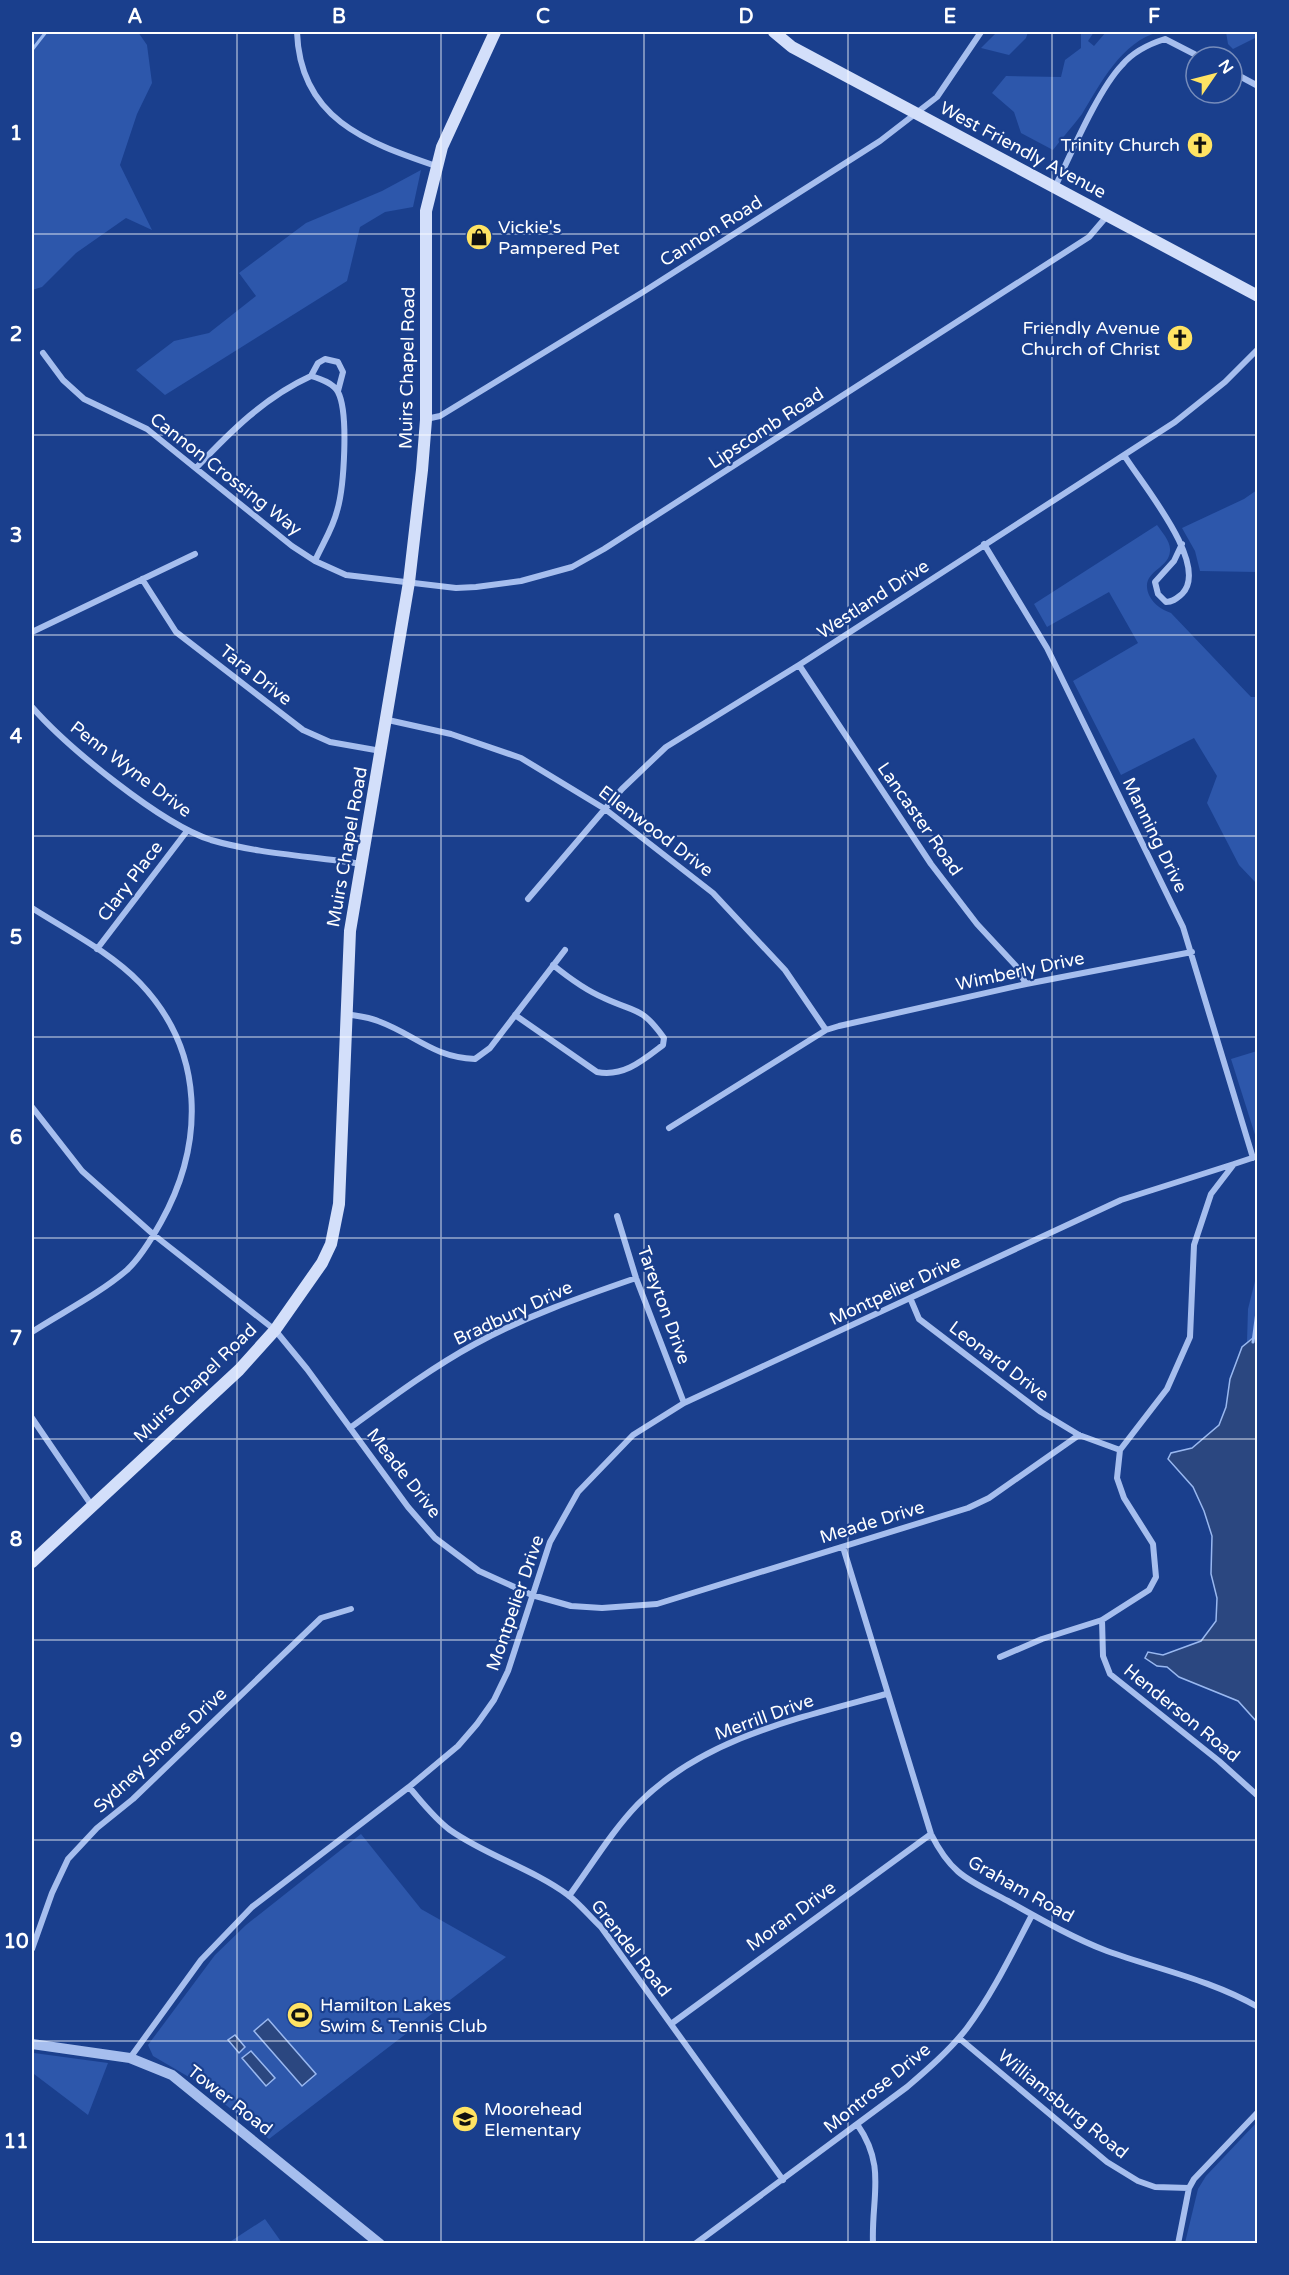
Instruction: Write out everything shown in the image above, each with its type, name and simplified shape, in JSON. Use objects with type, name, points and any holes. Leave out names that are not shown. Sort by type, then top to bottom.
[{"type":"main road","name":"Muirs Chapel Road","points":[[32,1562],[239,1370],[275,1330],[322,1263],[331,1244],[339,1204],[350,931],[409,582],[426,420],[426,211],[436,166],[495,32]]},
{"type":"main road","name":"West Friendly Avenue","points":[[774,32],[792,47],[1257,294]]},
{"type":"street","points":[[297,32],[297,45],[305,75],[314,94],[333,118],[357,135],[436,166]]},
{"type":"street","name":"Cannon Road","points":[[426,420],[440,416],[644,292],[880,141],[938,97],[981,32]]},
{"type":"street","points":[[1054,188],[1108,85],[1122,65],[1149,44],[1165,39],[1184,49]]},
{"type":"street","name":"Lipscomb Road","points":[[409,582],[456,588],[476,587],[521,581],[572,567],[1080,243],[1099,227],[1107,216]]},
{"type":"street","name":"Westland Drive","points":[[528,899],[604,809],[666,747],[799,665],[1124,455],[1204,400],[1257,349]]},
{"type":"street","name":"Cannon Crossing Way","points":[[43,353],[63,380],[84,399],[147,429],[197,467],[264,525],[315,561],[346,575],[409,582]]},
{"type":"street","points":[[197,467],[236,427],[274,396],[311,376],[318,363],[325,359],[338,362],[343,372],[338,391],[342,408],[344,466],[337,512],[315,561]]},
{"type":"street","points":[[311,376],[324,380],[338,391]]},
{"type":"street","points":[[1124,455],[1182,544],[1190,562],[1190,581],[1172,602],[1166,602],[1158,594],[1155,582],[1174,561],[1182,544]]},
{"type":"street","name":"Manning Drive","points":[[984,544],[1047,648],[1183,927],[1256,1157]]},
{"type":"street","points":[[32,632],[195,554]]},
{"type":"street","name":"Tara Drive","points":[[142,579],[176,632],[303,730],[330,742],[382,752]]},
{"type":"street","name":"Lancaster Road","points":[[799,665],[931,864],[977,924],[1016,966],[1026,984]]},
{"type":"street","name":"Penn Wyne Drive","points":[[32,707],[93,763],[187,831],[234,845],[362,864]]},
{"type":"street","name":"Ellenwood Drive","points":[[387,720],[451,734],[521,758],[604,809],[713,893],[785,970],[826,1030]]},
{"type":"street","name":"Clary Place","points":[[97,949],[187,831]]},
{"type":"street","points":[[32,908],[97,949],[139,982],[157,1004],[171,1025],[184,1056],[193,1109],[192,1138],[176,1195],[154,1235],[127,1269],[32,1332]]},
{"type":"street","points":[[345,1014],[377,1020],[424,1047],[454,1058],[475,1059],[490,1048],[565,950]]},
{"type":"street","name":"Wimberly Drive","points":[[826,1030],[1026,984],[1192,952]]},
{"type":"street","points":[[515,1016],[597,1072],[611,1075],[624,1072],[663,1045],[664,1038],[642,1011],[604,999],[579,985],[553,965]]},
{"type":"street","points":[[669,1128],[826,1030]]},
{"type":"street","name":"Meade Drive","points":[[32,1107],[69,1157],[154,1235],[275,1330],[408,1507],[435,1538],[479,1571],[532,1595],[571,1606],[602,1608],[657,1604],[968,1508],[989,1498],[1079,1436]]},
{"type":"street","points":[[1000,1657],[1042,1639],[1102,1620],[1149,1590],[1156,1576],[1153,1544],[1124,1498],[1117,1478],[1120,1450],[1167,1389],[1190,1337],[1194,1245],[1211,1194],[1234,1164],[1256,1157]]},
{"type":"street","name":"Montpelier Drive","points":[[130,2058],[201,1960],[252,1907],[458,1746],[494,1700],[508,1671],[550,1542],[578,1492],[633,1435],[684,1403],[911,1300],[1121,1200],[1234,1164]]},
{"type":"street","name":"Tareyton Drive","points":[[617,1216],[636,1278],[684,1403]]},
{"type":"street","name":"Bradbury Drive","points":[[350,1428],[429,1372],[476,1343],[560,1305],[636,1278]]},
{"type":"street","name":"Leonard Drive","points":[[911,1300],[920,1319],[937,1333],[1041,1412],[1079,1436]]},
{"type":"street","points":[[32,1418],[93,1506]]},
{"type":"street","points":[[1079,1436],[1120,1450]]},
{"type":"street","name":"Graham Road","points":[[843,1547],[886,1694],[931,1834],[945,1860],[963,1877],[1032,1915],[1105,1950],[1216,1987],[1257,2007]]},
{"type":"street","name":"Sydney Shores Drive","points":[[32,1949],[52,1893],[68,1858],[97,1828],[133,1799],[321,1618],[351,1609]]},
{"type":"street","name":"Henderson Road","points":[[1102,1620],[1103,1656],[1110,1674],[1219,1761],[1257,1796]]},
{"type":"street","name":"Merrill Drive","points":[[570,1896],[637,1806],[660,1784],[688,1764],[753,1733],[886,1694]]},
{"type":"street","name":"Grendel Road","points":[[409,1786],[430,1812],[450,1830],[475,1846],[544,1880],[570,1896],[601,1927],[783,2180]]},
{"type":"street","name":"Moran Drive","points":[[671,2024],[931,1834]]},
{"type":"street","name":"Montrose Drive","points":[[695,2244],[907,2087],[959,2038],[982,2007],[1032,1915]]},
{"type":"street","name":"Williamsburg Road","points":[[959,2038],[1107,2162],[1138,2181],[1155,2187],[1189,2188]]},
{"type":"street","name":"Tower Road","points":[[32,2044],[130,2058],[172,2075],[280,2160],[380,2244]]},
{"type":"street","points":[[1178,2244],[1189,2188],[1194,2179],[1257,2112]]},
{"type":"street","points":[[857,2124],[868,2141],[876,2167],[873,2244]]},
{"type":"shaded area","points":[[32,32],[138,32],[147,45],[152,83],[137,114],[120,165],[152,230],[126,218],[76,253],[42,287],[32,290]]},
{"type":"shaded area","points":[[997,32],[1028,32],[1026,38],[1009,55],[981,48]]},
{"type":"shaded area","points":[[1081,32],[1094,32],[1088,41],[1094,46],[1106,32],[1159,32],[1134,45],[1113,65],[1082,114],[1053,150],[1021,133],[1014,112],[992,93],[1006,76],[1061,77],[1065,60],[1081,48]]},
{"type":"shaded area","points":[[1226,32],[1257,32],[1257,37],[1241,45],[1228,44]]},
{"type":"shaded area","points":[[421,170],[413,207],[385,212],[360,227],[347,281],[165,395],[136,370],[174,341],[209,333],[256,296],[239,273],[306,223],[382,191]]},
{"type":"shaded area","points":[[1257,490],[1257,572],[1200,571],[1195,551],[1182,528],[1244,499]]},
{"type":"shaded area","points":[[1157,525],[1168,541],[1170,551],[1165,563],[1148,581],[1149,595],[1158,606],[1171,613],[1251,697],[1257,697],[1257,884],[1239,865],[1207,803],[1217,776],[1194,738],[1121,775],[1073,681],[1138,643],[1109,592],[1047,627],[1034,604]]},
{"type":"shaded area","points":[[1258,1051],[1257,1141],[1231,1059]]},
{"type":"shaded area","points":[[1257,1273],[1257,1338],[1247,1342],[1248,1309]]},
{"type":"shaded area","points":[[1253,1338],[1258,1338],[1257,1722],[1238,1701],[1179,1677],[1167,1667],[1157,1666],[1145,1658],[1148,1652],[1163,1655],[1201,1641],[1216,1621],[1217,1598],[1211,1574],[1212,1536],[1193,1487],[1168,1459],[1171,1453],[1192,1448],[1219,1425],[1226,1407],[1230,1379],[1242,1347]]},
{"type":"shaded area","name":"Hamilton Lakes Swim & Tennis Club","points":[[361,1834],[421,1909],[506,1957],[269,2139],[194,2080],[153,2056],[148,2045],[215,1955],[246,1925]]},
{"type":"shaded area","points":[[268,2019],[316,2074],[302,2086],[254,2031]]},
{"type":"shaded area","points":[[235,2035],[245,2047],[239,2053],[228,2040]]},
{"type":"shaded area","points":[[251,2051],[275,2078],[266,2086],[242,2058]]},
{"type":"shaded area","points":[[34,2053],[108,2063],[88,2115],[34,2074]]},
{"type":"shaded area","points":[[1257,2122],[1257,2243],[1185,2243],[1198,2189],[1206,2176]]},
{"type":"shaded area","points":[[265,2219],[282,2243],[228,2243]]},
{"type":"waterway","points":[[32,50],[46,32]]},
{"type":"waterway","points":[[1253,1342],[1258,1304]]},
{"type":"waterway","points":[[1256,2244],[1258,2239]]},
{"type":"place","name":"Trinity Church","points":[[1200,145]]},
{"type":"place","name":"Vickie's Pampered Pet","points":[[479,237]]},
{"type":"place","name":"Friendly Avenue Church of Christ","points":[[1180,338]]},
{"type":"place","name":"Hamilton Lakes Swim & Tennis Club","points":[[300,2015]]},
{"type":"place","name":"Moorehead Elementary","points":[[465,2119]]}]
